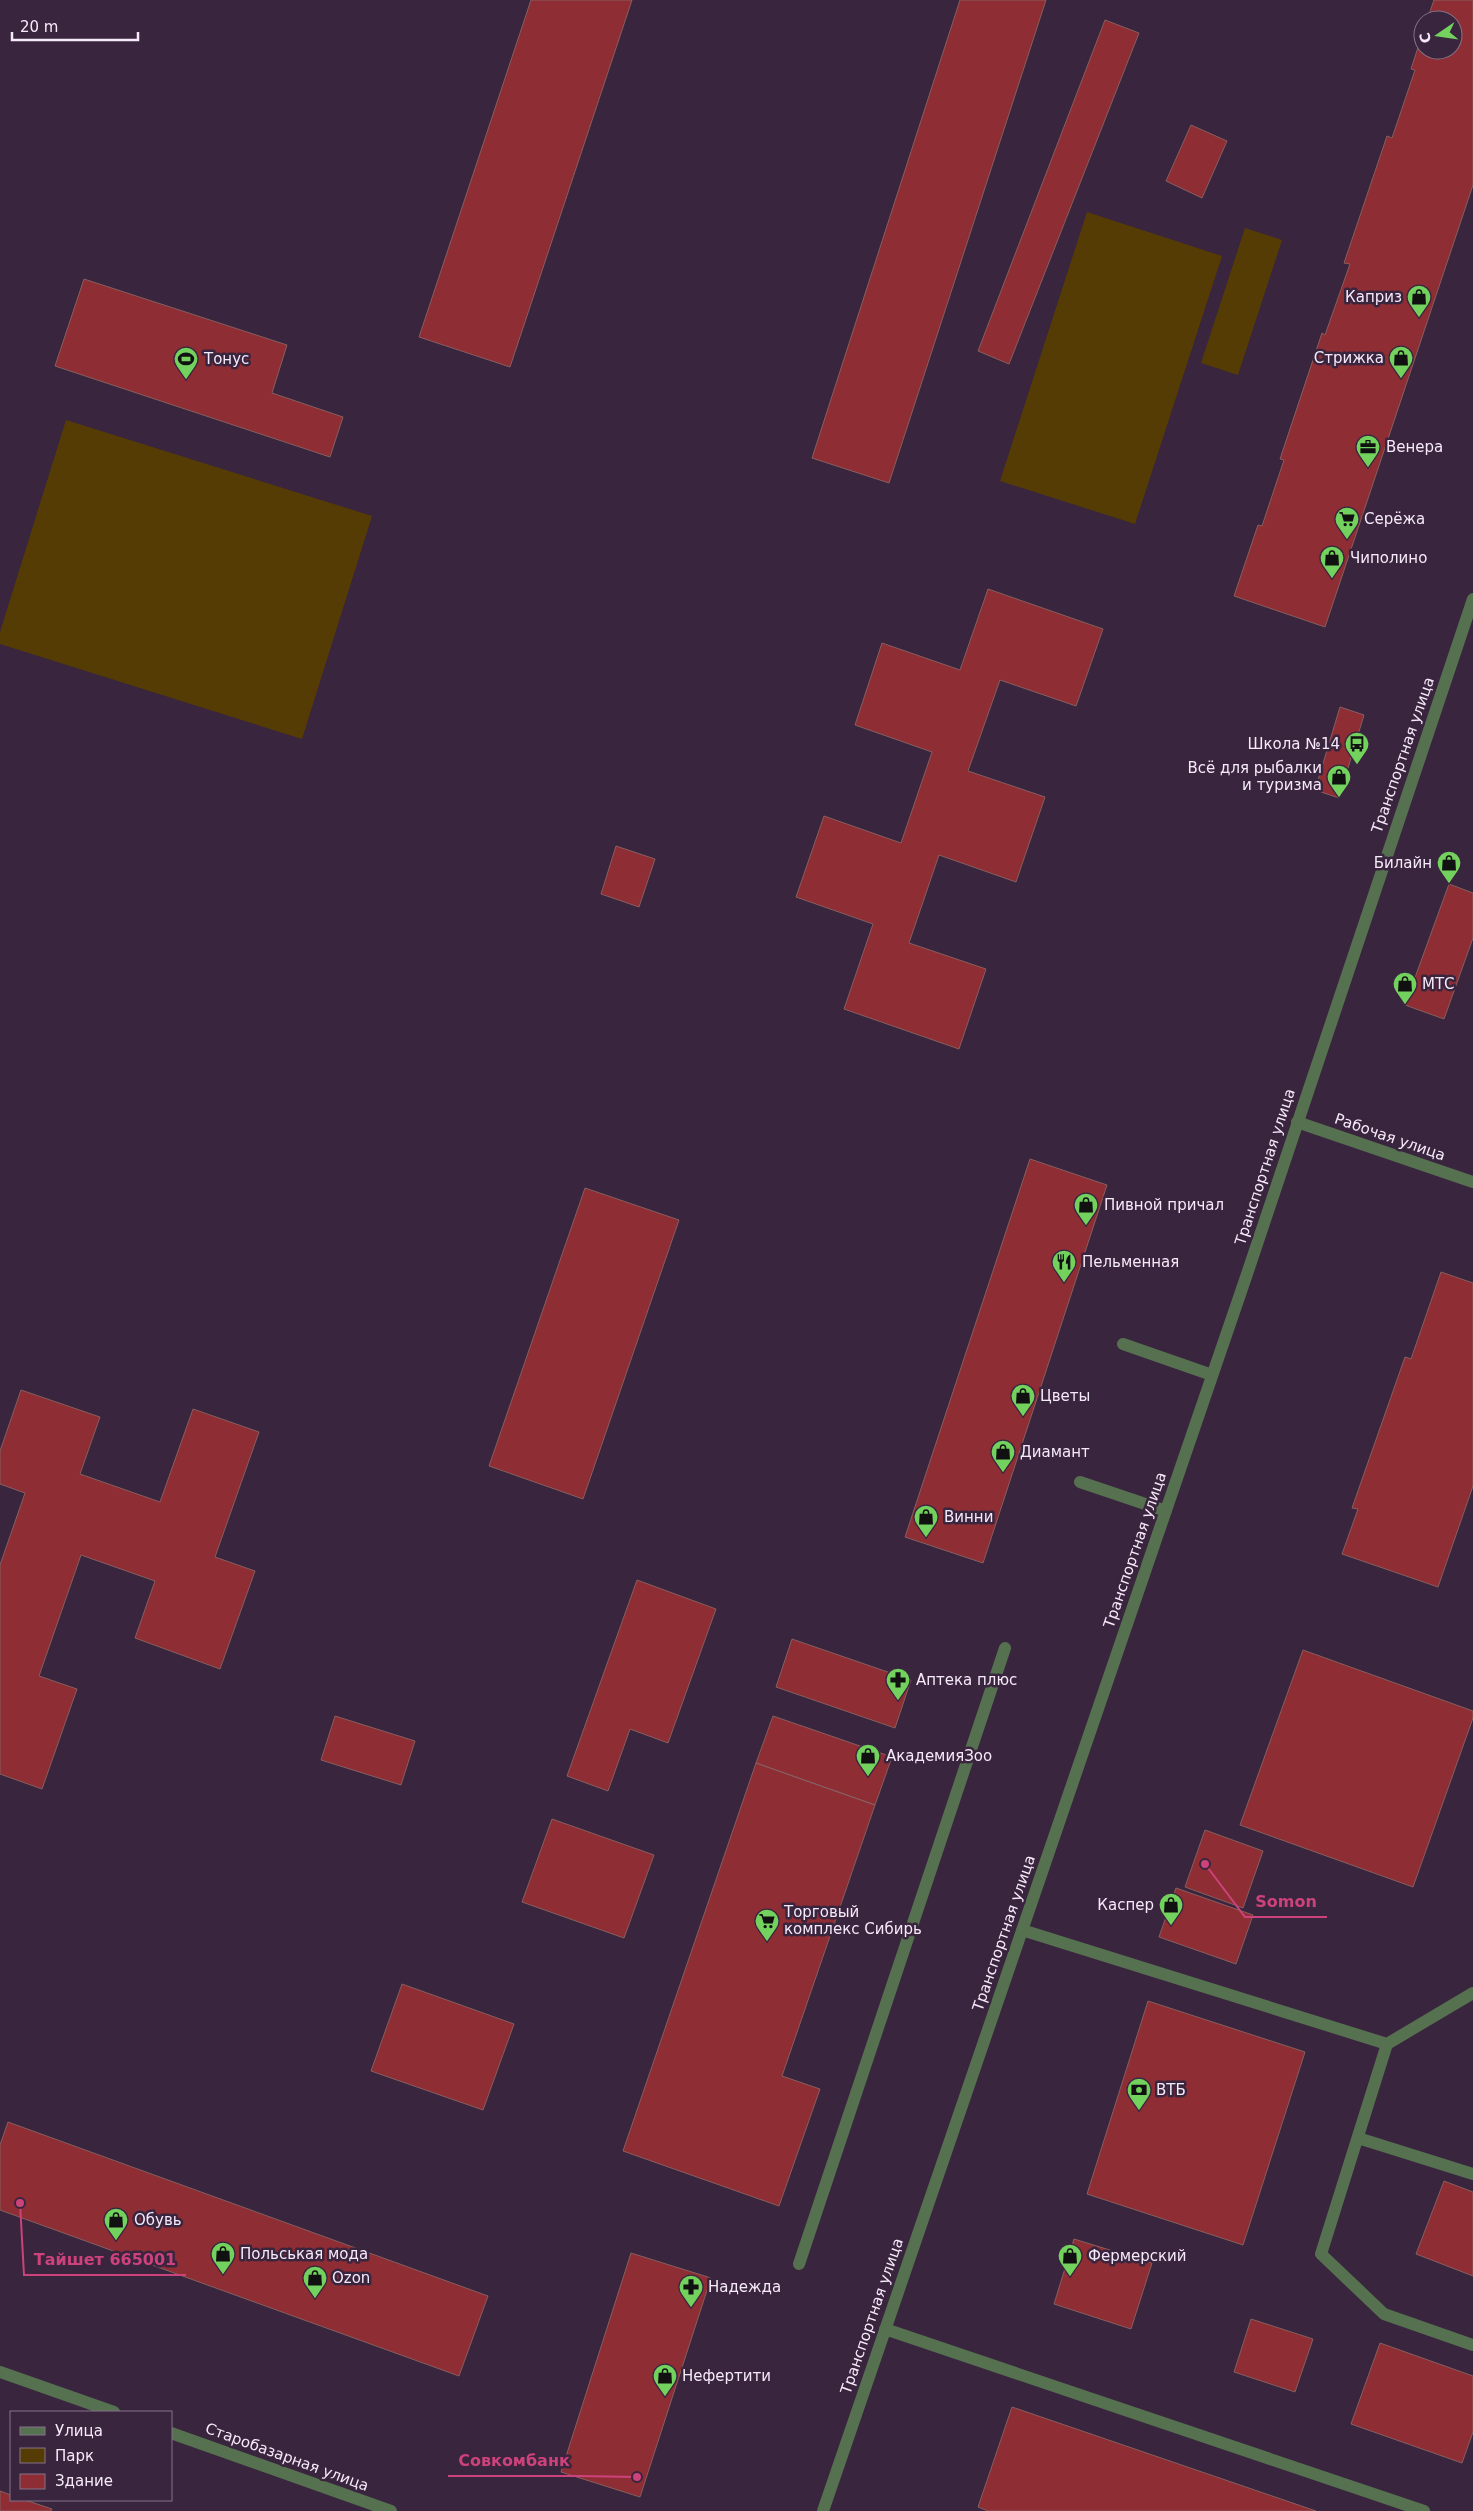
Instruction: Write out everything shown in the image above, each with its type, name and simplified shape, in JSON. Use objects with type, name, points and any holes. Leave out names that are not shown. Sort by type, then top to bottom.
[{"type":"street","name":"Транспортная улица","points":[[823,2511],[1166,1511],[1473,599]]},
{"type":"street","name":"Рабочая улица","points":[[1297,1122],[1473,1182]]},
{"type":"street","points":[[1123,1344],[1212,1375]]},
{"type":"street","points":[[1080,1482],[1166,1511]]},
{"type":"street","points":[[799,2264],[1005,1648]]},
{"type":"street","points":[[1022,1930],[1387,2044]]},
{"type":"street","points":[[1473,1993],[1387,2044],[1321,2254],[1384,2314],[1473,2345]]},
{"type":"street","points":[[1358,2138],[1473,2174]]},
{"type":"street","points":[[885,2329],[1424,2511]]},
{"type":"street","points":[[0,2372],[111,2411]]},
{"type":"street","name":"Старобазарная улица","points":[[172,2433],[391,2511]]},
{"type":"green space","points":[[1087,212],[1222,256],[1135,524],[1000,481]]},
{"type":"green space","points":[[1245,228],[1282,240],[1238,375],[1201,363]]},
{"type":"green space","points":[[66,420],[372,516],[302,739],[0,644],[0,632]]},
{"type":"building","points":[[531,0],[632,0],[510,367],[419,337]]},
{"type":"building","points":[[960,0],[1046,0],[889,483],[812,458]]},
{"type":"building","points":[[1434,0],[1473,0],[1473,185],[1325,627],[1234,596],[1258,525],[1262,526],[1284,460],[1280,459],[1322,333],[1325,335],[1350,264],[1344,263],[1387,136],[1392,138],[1415,70],[1411,69],[1414,60],[1463,60],[1463,10],[1430,10]]},
{"type":"building","points":[[1105,20],[1139,33],[1009,364],[978,351]]},
{"type":"building","points":[[1191,125],[1227,141],[1202,198],[1166,181]]},
{"type":"building","name":"Тонус","points":[[84,279],[287,345],[272,393],[343,417],[330,457],[55,366]]},
{"type":"building","points":[[988,589],[1103,629],[1076,706],[1000,680],[968,771],[1045,797],[1016,882],[939,855],[909,943],[986,969],[959,1049],[844,1009],[873,924],[796,897],[824,816],[901,843],[932,752],[855,725],[882,643],[960,670]]},
{"type":"building","points":[[1340,707],[1364,715],[1339,798],[1315,790]]},
{"type":"building","points":[[616,846],[655,859],[639,907],[601,894]]},
{"type":"building","points":[[1449,884],[1473,893],[1473,938],[1444,1019],[1405,1005]]},
{"type":"building","points":[[1030,1159],[1107,1185],[983,1563],[905,1537]]},
{"type":"building","points":[[585,1188],[679,1220],[583,1499],[489,1466]]},
{"type":"building","points":[[1441,1272],[1473,1283],[1473,1486],[1438,1587],[1342,1554],[1358,1509],[1352,1508],[1405,1357],[1411,1359]]},
{"type":"building","points":[[21,1390],[100,1417],[80,1474],[160,1502],[193,1409],[259,1432],[215,1557],[255,1571],[220,1669],[135,1638],[155,1581],[81,1555],[39,1676],[77,1689],[42,1789],[0,1774],[0,1565],[25,1493],[0,1484],[0,1451]]},
{"type":"building","points":[[637,1580],[716,1609],[668,1743],[630,1729],[608,1791],[567,1776]]},
{"type":"building","points":[[792,1639],[911,1680],[895,1728],[776,1687]]},
{"type":"building","points":[[1303,1650],[1473,1711],[1473,1718],[1413,1887],[1240,1825]]},
{"type":"building","points":[[335,1716],[415,1741],[401,1785],[321,1760]]},
{"type":"building","points":[[773,1716],[892,1757],[875,1805],[756,1763]]},
{"type":"building","points":[[756,1763],[875,1805],[782,2076],[820,2089],[779,2206],[623,2151]]},
{"type":"building","points":[[552,1819],[654,1855],[624,1938],[522,1902]]},
{"type":"building","points":[[1205,1830],[1263,1851],[1243,1908],[1185,1887]]},
{"type":"building","points":[[1176,1888],[1253,1915],[1236,1964],[1159,1937]]},
{"type":"building","points":[[402,1984],[514,2024],[483,2110],[371,2071]]},
{"type":"building","points":[[1148,2001],[1305,2052],[1243,2245],[1087,2194]]},
{"type":"building","points":[[8,2122],[488,2296],[459,2376],[0,2210],[0,2145]]},
{"type":"building","points":[[1444,2181],[1473,2192],[1473,2276],[1416,2254]]},
{"type":"building","points":[[1074,2239],[1152,2263],[1131,2329],[1054,2304]]},
{"type":"building","points":[[631,2253],[711,2278],[640,2497],[561,2472]]},
{"type":"building","points":[[1251,2319],[1313,2339],[1295,2392],[1234,2372]]},
{"type":"building","points":[[1380,2343],[1473,2376],[1473,2432],[1462,2463],[1351,2424]]},
{"type":"building","points":[[1012,2407],[1316,2511],[988,2511],[978,2507]]},
{"type":"building","points":[[0,2491],[10,2495],[10,2501],[28,2501],[52,2509],[51,2511],[0,2511]]},
{"type":"place","name":"Каприз","points":[[1419,318]]},
{"type":"place","name":"Стрижка","points":[[1401,379]]},
{"type":"place","name":"Тонус","points":[[186,380]]},
{"type":"place","name":"Венера","points":[[1368,468]]},
{"type":"place","name":"Серёжа","points":[[1347,540]]},
{"type":"place","name":"Чиполино","points":[[1332,579]]},
{"type":"place","name":"Школа №14","points":[[1357,765]]},
{"type":"place","name":"Всё для рыбалки и туризма","points":[[1339,798]]},
{"type":"place","name":"Билайн","points":[[1449,884]]},
{"type":"place","name":"МТС","points":[[1405,1005]]},
{"type":"place","name":"Пивной причал","points":[[1086,1226]]},
{"type":"place","name":"Пельменная","points":[[1064,1283]]},
{"type":"place","name":"Цветы","points":[[1023,1417]]},
{"type":"place","name":"Диамант","points":[[1003,1473]]},
{"type":"place","name":"Винни","points":[[926,1538]]},
{"type":"place","name":"Аптека плюс","points":[[898,1701]]},
{"type":"place","name":"АкадемияЗоо","points":[[868,1777]]},
{"type":"place","name":"Somon","points":[[1205,1864]]},
{"type":"place","name":"Каспер","points":[[1171,1926]]},
{"type":"place","name":"Торговый комплекс Сибирь","points":[[767,1942]]},
{"type":"place","name":"ВТБ","points":[[1139,2111]]},
{"type":"place","name":"Тайшет 665001","points":[[20,2203]]},
{"type":"place","name":"Обувь","points":[[116,2241]]},
{"type":"place","name":"Польськая мода","points":[[223,2275]]},
{"type":"place","name":"Фермерский","points":[[1070,2277]]},
{"type":"place","name":"Ozon","points":[[315,2299]]},
{"type":"place","name":"Надежда","points":[[691,2308]]},
{"type":"place","name":"Нефертити","points":[[665,2397]]},
{"type":"place","name":"Совкомбанк","points":[[637,2477]]}]
